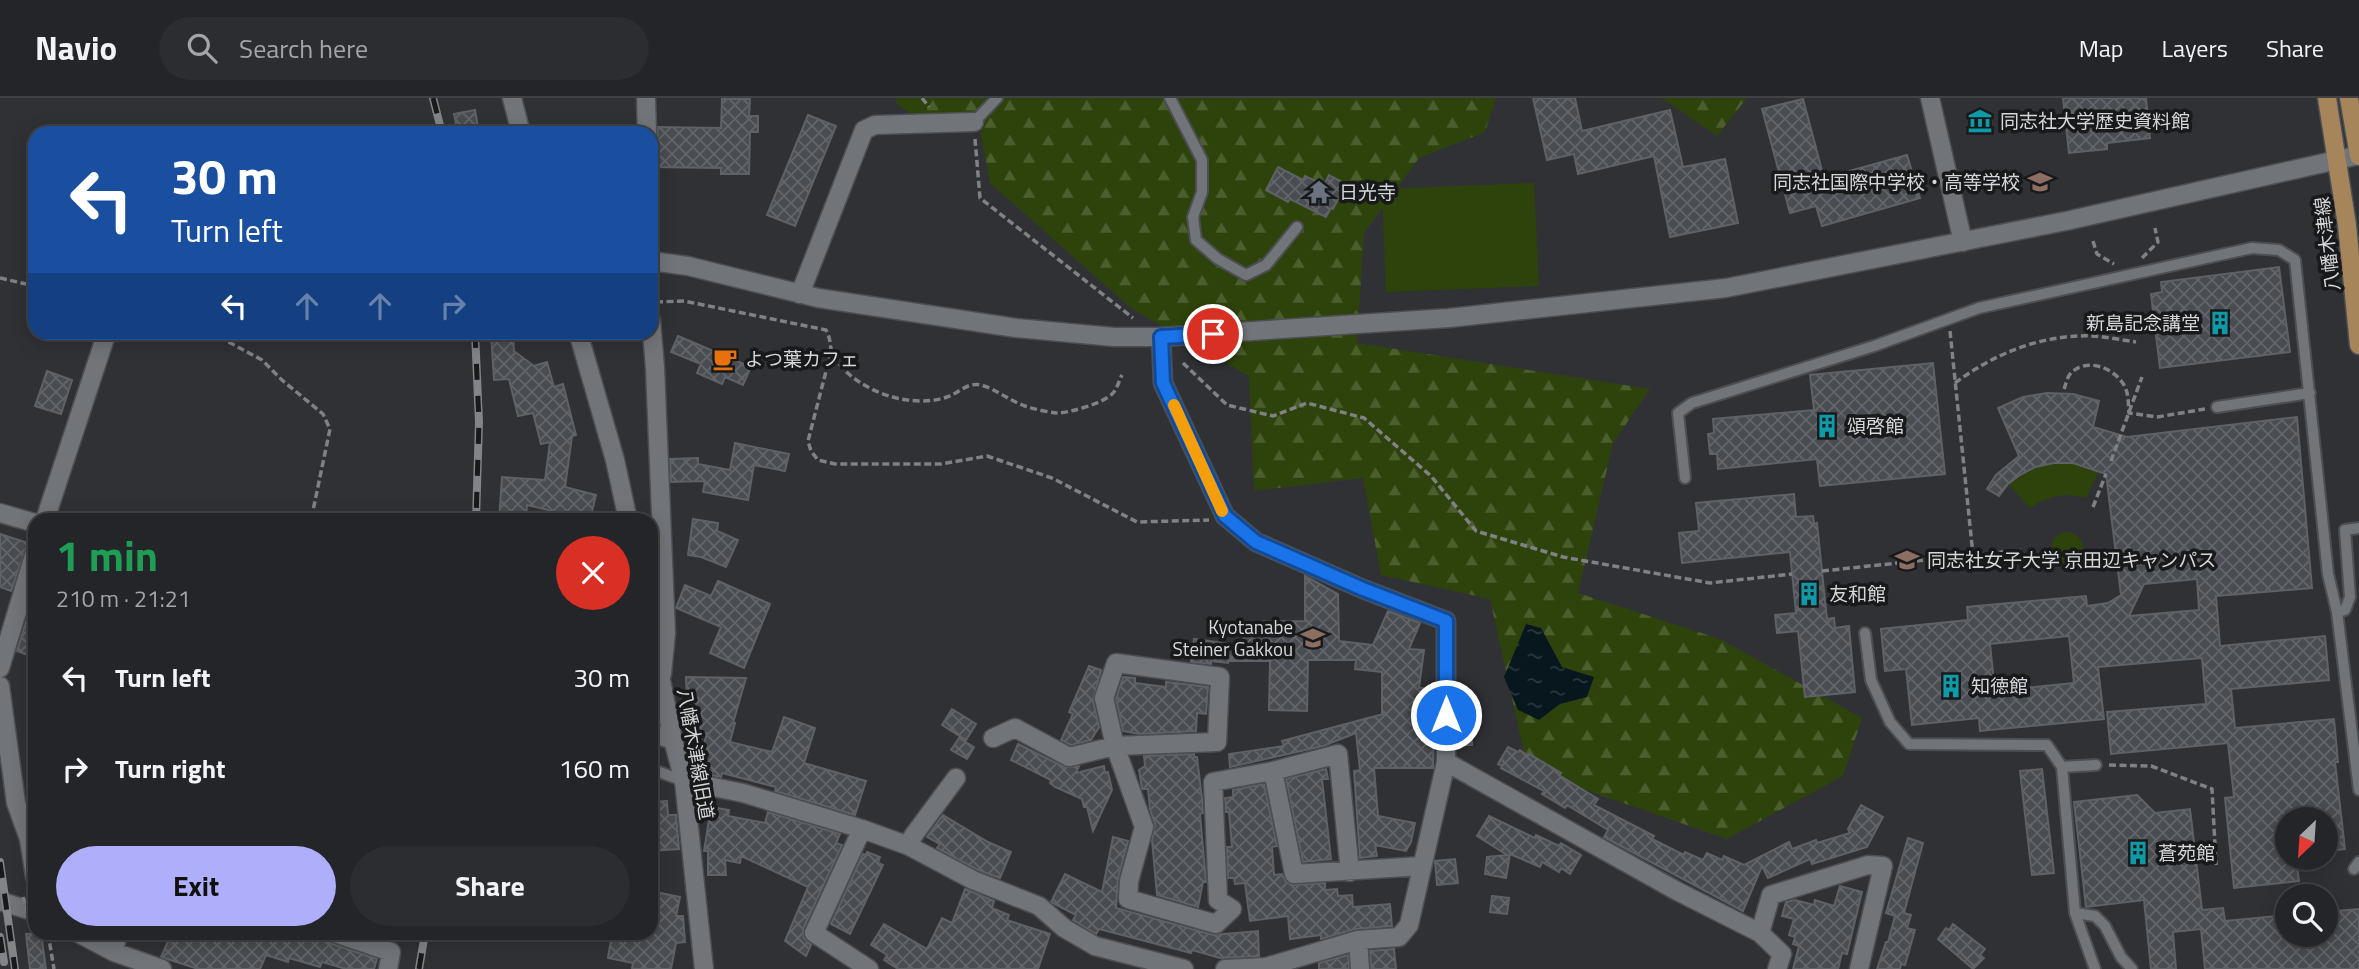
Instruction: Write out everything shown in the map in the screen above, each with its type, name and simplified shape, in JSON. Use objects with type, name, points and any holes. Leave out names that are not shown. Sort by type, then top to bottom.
[{"type":"main road","name":"八幡木津線","points":[[2327,98],[2347,225],[2359,345]]},
{"type":"main road","points":[[2349,98],[2359,155]]},
{"type":"street","points":[[512,98],[519,126]]},
{"type":"street","points":[[646,98],[647,126]]},
{"type":"street","points":[[1930,98],[1963,242]]},
{"type":"street","points":[[800,294],[864,130],[875,125],[974,122]]},
{"type":"street","points":[[658,262],[688,266],[800,294],[1016,328],[1114,337],[1161,337],[1449,318],[1726,288],[1963,242],[2359,155]]},
{"type":"street","points":[[1161,337],[1163,383],[1225,516],[1256,542],[1363,589],[1446,621],[1447,762],[1409,925],[1399,937],[1358,940],[1266,967],[1225,969]]},
{"type":"street","points":[[47,513],[104,340]]},
{"type":"street","points":[[580,340],[615,460],[626,513]]},
{"type":"street","points":[[653,340],[666,633],[662,681]]},
{"type":"street","points":[[0,513],[28,521]]},
{"type":"street","points":[[0,668],[27,611]]},
{"type":"street","name":"八幡木津線旧道","points":[[658,663],[684,781],[704,969]]},
{"type":"street","points":[[993,738],[1015,728],[1069,757],[1115,746],[1216,743],[1220,677],[1116,663],[1104,698],[1115,746],[1144,827],[1129,881],[1128,899],[1216,924],[1232,909],[1218,900],[1213,782],[1273,771],[1338,754],[1350,872]]},
{"type":"street","points":[[0,686],[16,803],[28,832]]},
{"type":"street","points":[[658,735],[673,740]]},
{"type":"street","points":[[1447,762],[1677,891],[1760,933],[1782,954],[1777,969]]},
{"type":"street","points":[[1273,771],[1294,874],[1422,866]]},
{"type":"street","points":[[909,846],[913,836],[956,778]]},
{"type":"street","points":[[684,781],[743,793],[862,828],[909,846],[973,880],[1039,906],[1064,928],[1095,946],[1184,969]]},
{"type":"street","points":[[862,828],[814,933],[869,969]]},
{"type":"street","points":[[1760,933],[1771,895],[1868,865],[1883,866],[1859,969]]},
{"type":"street","points":[[0,901],[28,910]]},
{"type":"street","points":[[91,940],[114,952],[162,969]]},
{"type":"street","points":[[114,952],[117,940]]},
{"type":"street","points":[[356,940],[391,952],[388,969]]},
{"type":"street","points":[[1358,940],[1360,969]]},
{"type":"lane","points":[[974,122],[997,98]]},
{"type":"lane","points":[[1170,98],[1202,160],[1202,192],[1193,217],[1196,240],[1218,259],[1247,275],[1266,265],[1297,227]]},
{"type":"lane","points":[[1685,478],[1678,413],[1692,403],[1874,346],[1979,308],[2252,248],[2279,250],[2295,260],[2328,574],[2337,612],[2359,790]]},
{"type":"lane","points":[[2217,407],[2310,393]]},
{"type":"lane","points":[[2337,612],[2345,610],[2350,597],[2345,530],[2359,528]]},
{"type":"lane","points":[[1865,633],[1871,680],[1890,722],[1909,744],[2047,745],[2062,767],[2075,913],[2095,969]]},
{"type":"lane","points":[[2062,767],[2096,765]]},
{"type":"lane","points":[[658,772],[684,781]]},
{"type":"lane","points":[[2075,913],[2095,916],[2105,926],[2121,957],[2132,969]]},
{"type":"path","points":[[974,122],[980,198],[1139,323]]},
{"type":"path","points":[[2134,266],[2158,242],[2155,228]]},
{"type":"path","points":[[2093,241],[2096,254],[2122,268]]},
{"type":"path","points":[[0,278],[28,284]]},
{"type":"path","points":[[658,302],[684,301],[826,330],[831,339],[831,352],[808,441],[818,460],[835,464],[942,464],[987,456],[1052,478],[1137,522],[1203,522],[1225,516]]},
{"type":"path","points":[[1949,319],[1973,555]]},
{"type":"path","points":[[1955,383],[1978,366],[2011,350],[2052,339],[2092,336],[2136,342]]},
{"type":"path","points":[[225,340],[262,360],[323,414],[330,429],[312,513]]},
{"type":"path","points":[[831,352],[855,379],[882,393],[912,402],[946,397],[970,384],[983,386],[1026,407],[1059,413],[1089,406],[1113,394],[1122,375]]},
{"type":"path","points":[[1183,363],[1227,405],[1273,416],[1307,403],[1364,418],[1431,476],[1476,531],[1563,558],[1710,583],[1792,574]]},
{"type":"path","points":[[2064,388],[2069,375],[2080,367],[2096,365],[2112,371],[2128,395],[2129,413]]},
{"type":"path","points":[[2110,461],[2142,377]]},
{"type":"path","points":[[2129,413],[2157,417],[2217,407]]},
{"type":"path","points":[[2093,507],[2106,474]]},
{"type":"path","points":[[1822,571],[2021,550]]},
{"type":"path","points":[[2096,765],[2151,766],[2212,789],[2216,865]]},
{"type":"path","points":[[23,897],[28,913]]},
{"type":"path","points":[[49,940],[54,969]]},
{"type":"green space","points":[[897,98],[1496,98],[1485,132],[1419,158],[1364,233],[1357,343],[1650,389],[1613,443],[1578,593],[1720,639],[1862,718],[1843,776],[1727,839],[1528,770],[1490,599],[1381,575],[1363,478],[1254,491],[1249,376],[1132,309],[990,183],[979,124],[912,115],[896,103]]},
{"type":"green space","points":[[1662,98],[1747,98],[1717,136]]},
{"type":"green space","points":[[1534,183],[1539,286],[1386,292],[1382,189]]},
{"type":"green space","points":[[2054,463],[2073,463],[2099,471],[2086,498],[2057,496],[2030,508],[2008,484],[2035,468]]},
{"type":"green space","points":[[2067,532],[2078,537],[2083,548],[2078,559],[2067,564],[2056,559],[2051,548],[2056,537]]},
{"type":"water","points":[[1526,624],[1541,628],[1562,667],[1594,677],[1587,697],[1560,704],[1539,720],[1518,710],[1504,677]]},
{"type":"building","points":[[1533,98],[1575,98],[1582,131],[1670,110],[1683,167],[1725,159],[1738,223],[1670,237],[1654,156],[1578,174],[1574,154],[1547,160]]},
{"type":"building","points":[[2063,98],[2146,98],[2150,138],[2107,143],[2107,149],[2069,153]]},
{"type":"building","points":[[722,99],[750,99],[749,116],[758,116],[758,132],[750,132],[749,174],[721,174],[721,168],[658,167],[658,127],[721,128]]},
{"type":"building","points":[[1803,99],[1824,178],[1907,155],[1920,198],[1822,226],[1816,206],[1790,213],[1762,109]]},
{"type":"building","points":[[475,110],[478,126],[457,126],[454,114]]},
{"type":"building","points":[[808,115],[836,126],[795,226],[767,215]]},
{"type":"building","name":"日光寺","points":[[1278,167],[1303,180],[1305,176],[1324,185],[1329,175],[1346,184],[1326,217],[1266,190]]},
{"type":"building","name":"新島記念講堂","points":[[2279,267],[2290,352],[2160,368],[2151,294],[2162,292],[2161,282]]},
{"type":"building","points":[[678,336],[751,367],[743,385],[725,377],[722,384],[697,373],[701,364],[671,352]]},
{"type":"building","points":[[491,340],[513,340],[514,351],[534,366],[547,362],[554,387],[563,384],[576,435],[572,436],[565,487],[596,495],[592,513],[561,513],[527,505],[526,513],[499,513],[502,477],[545,480],[550,442],[541,444],[533,413],[518,416],[509,379],[494,380]]},
{"type":"building","name":"頌啓館","points":[[1933,363],[1945,474],[1820,486],[1817,459],[1718,469],[1717,454],[1710,454],[1708,434],[1714,433],[1713,419],[1814,410],[1810,375]]},
{"type":"building","points":[[47,371],[72,380],[61,414],[35,406]]},
{"type":"building","points":[[2047,393],[2073,394],[2099,401],[2093,427],[2127,437],[2297,417],[2312,588],[2216,596],[2220,646],[2325,636],[2329,680],[2231,689],[2235,728],[2334,719],[2338,762],[2335,762],[2345,849],[2338,850],[2338,807],[2275,807],[2275,870],[2298,870],[2299,881],[2234,888],[2225,798],[2234,797],[2228,743],[2111,754],[2107,712],[2206,704],[2202,658],[2098,667],[2104,719],[1980,731],[1979,718],[1912,725],[1906,669],[1885,671],[1881,629],[1968,620],[1967,607],[2086,596],[2087,606],[2108,603],[2121,595],[2106,474],[2073,463],[2054,463],[2035,467],[2020,475],[2008,484],[1999,496],[1987,489],[1996,475],[2019,456],[1998,408],[2023,397]],"holes":[[[2197,579],[2199,610],[2129,616],[2144,584]],[[2069,636],[2074,683],[1995,691],[1990,644]]]},
{"type":"building","points":[[735,443],[789,454],[785,471],[754,465],[748,500],[703,492],[705,481],[671,482],[670,459],[698,458],[698,464],[730,470]]},
{"type":"building","name":"友和館","points":[[1794,494],[1796,517],[1813,516],[1814,524],[1817,523],[1827,619],[1834,618],[1835,628],[1849,626],[1855,692],[1805,697],[1798,631],[1777,633],[1775,615],[1796,613],[1790,552],[1682,563],[1679,533],[1699,531],[1696,503]]},
{"type":"building","points":[[693,519],[718,523],[717,531],[738,540],[726,567],[688,555]]},
{"type":"building","points":[[0,534],[28,543],[11,591],[0,587]]},
{"type":"building","points":[[1305,576],[1338,594],[1339,641],[1373,645],[1388,611],[1420,623],[1409,649],[1424,650],[1419,688],[1435,688],[1433,768],[1374,768],[1378,816],[1415,823],[1406,851],[1375,845],[1377,856],[1360,858],[1354,771],[1360,770],[1356,733],[1323,746],[1230,767],[1229,754],[1284,746],[1282,741],[1387,713],[1382,713],[1382,672],[1355,669],[1356,660],[1308,660],[1307,711],[1269,710],[1270,661],[1211,661],[1211,664],[1191,662],[1194,639],[1244,646],[1243,622],[1305,621]]},
{"type":"building","points":[[718,581],[770,604],[744,668],[710,653],[721,627],[676,608],[685,585],[711,596]]},
{"type":"building","points":[[27,619],[28,655],[17,651]]},
{"type":"building","points":[[1089,666],[1101,670],[1093,700],[1099,727],[1091,740],[1071,745],[1061,740],[1073,714],[1069,712]]},
{"type":"building","points":[[686,677],[746,678],[730,742],[772,752],[784,717],[815,728],[804,763],[866,781],[855,815],[775,791],[776,787],[722,773],[721,777],[696,772],[707,733],[688,734]]},
{"type":"building","points":[[1123,677],[1135,678],[1135,683],[1166,687],[1166,682],[1208,687],[1206,714],[1197,713],[1196,731],[1139,734],[1123,731],[1116,699]]},
{"type":"building","points":[[952,709],[976,724],[966,740],[942,725]]},
{"type":"building","points":[[1457,720],[1472,721],[1472,745],[1457,745]]},
{"type":"building","points":[[959,738],[974,747],[967,759],[951,750]]},
{"type":"building","points":[[1018,744],[1064,767],[1079,766],[1076,773],[1104,766],[1112,790],[1093,831],[1087,807],[1084,807],[1082,799],[1055,787],[1050,783],[1051,780],[1011,760]]},
{"type":"building","points":[[1508,747],[1518,752],[1520,750],[1528,756],[1529,754],[1558,771],[1561,773],[1559,775],[1598,799],[1594,805],[1654,836],[1652,839],[1684,855],[1685,852],[1703,860],[1707,853],[1722,860],[1724,856],[1744,865],[1789,842],[1792,849],[1816,840],[1817,843],[1850,833],[1848,829],[1861,805],[1883,817],[1867,847],[1812,864],[1810,859],[1768,878],[1762,866],[1743,911],[1604,837],[1608,830],[1567,805],[1565,808],[1542,794],[1544,791],[1501,768],[1498,764]]},
{"type":"building","points":[[1194,754],[1194,757],[1197,757],[1202,799],[1203,813],[1200,814],[1206,882],[1203,882],[1198,907],[1157,895],[1152,840],[1155,824],[1148,789],[1142,789],[1139,770],[1145,766],[1144,756]]},
{"type":"building","points":[[1326,769],[1328,779],[1322,779],[1331,859],[1303,862],[1286,779]]},
{"type":"building","points":[[2042,769],[2054,873],[2032,875],[2020,771]]},
{"type":"building","points":[[1264,784],[1277,846],[1272,847],[1274,875],[1282,874],[1286,882],[1294,885],[1325,883],[1325,890],[1337,889],[1338,896],[1352,895],[1353,907],[1390,904],[1392,926],[1355,929],[1321,939],[1321,935],[1290,939],[1288,916],[1250,921],[1245,883],[1235,884],[1234,878],[1228,878],[1227,847],[1232,847],[1225,798],[1233,797],[1233,790]]},
{"type":"building","points":[[2137,795],[2155,813],[2190,809],[2202,910],[2223,908],[2225,921],[2275,916],[2275,947],[2338,947],[2338,911],[2359,909],[2359,969],[2205,969],[2201,929],[2173,932],[2176,969],[2151,969],[2144,900],[2086,907],[2074,802]]},
{"type":"building","points":[[667,801],[668,815],[676,815],[679,849],[658,850],[658,802]]},
{"type":"building","points":[[711,807],[729,810],[728,816],[765,823],[768,812],[840,834],[836,843],[842,845],[803,929],[804,938],[811,945],[806,956],[785,941],[808,887],[741,856],[740,863],[725,860],[726,875],[708,875],[708,851],[704,851]]},
{"type":"building","points":[[943,815],[988,842],[1011,852],[1000,878],[978,870],[937,848],[940,844],[927,837]]},
{"type":"building","points":[[1489,816],[1535,838],[1536,835],[1559,846],[1561,843],[1581,855],[1570,874],[1561,868],[1559,872],[1542,862],[1540,867],[1510,854],[1506,878],[1485,874],[1487,857],[1507,855],[1477,836]]},
{"type":"building","points":[[1113,837],[1128,841],[1118,878],[1116,908],[1213,935],[1258,931],[1259,956],[1220,958],[1099,929],[1096,934],[1073,920],[1076,915],[1051,902],[1065,874],[1102,892]]},
{"type":"building","points":[[1908,838],[1923,843],[1904,913],[1911,915],[1907,928],[1915,930],[1905,965],[1901,964],[1900,969],[1877,969],[1895,916],[1886,913]]},
{"type":"building","points":[[867,852],[880,857],[878,863],[883,865],[850,934],[831,924],[863,854],[866,855]]},
{"type":"building","points":[[1455,859],[1458,883],[1437,885],[1435,861]]},
{"type":"building","points":[[1840,886],[1862,892],[1847,954],[1842,953],[1838,969],[1793,969],[1799,946],[1793,944],[1795,937],[1789,935],[1794,919],[1782,916],[1786,902],[1795,900],[1814,905],[1815,900],[1834,906]]},
{"type":"building","points":[[965,889],[994,901],[992,908],[1009,915],[1007,920],[1050,934],[1038,969],[898,969],[884,960],[887,955],[871,945],[884,924],[927,949],[942,918],[952,923]]},
{"type":"building","points":[[658,892],[680,897],[676,916],[683,916],[685,942],[676,943],[671,969],[632,969],[633,963],[608,958],[611,940],[658,940]]},
{"type":"building","points":[[1492,896],[1509,898],[1507,914],[1490,912]]},
{"type":"building","points":[[1953,924],[1985,949],[1980,955],[1984,958],[1973,969],[1938,939],[1946,928],[1949,930]]},
{"type":"building","points":[[26,934],[28,940],[42,940],[46,969],[30,969]]},
{"type":"building","points":[[169,940],[321,940],[377,959],[374,969],[346,969],[322,962],[320,967],[289,958],[288,962],[266,955],[260,969],[198,969],[161,957]]},
{"type":"building","points":[[1394,949],[1396,969],[1371,969],[1370,951]]},
{"type":"building","points":[[1348,955],[1349,969],[1319,969],[1319,963]]},
{"type":"railway","points":[[433,98],[440,126]]},
{"type":"railway","points":[[475,340],[479,422],[476,513]]},
{"type":"railway","points":[[0,862],[15,969]]},
{"type":"railway","points":[[0,937],[4,962]]},
{"type":"railway","points":[[419,969],[424,940]]},
{"type":"slow traffic","points":[[1174,405],[1222,511]]},
{"type":"place","name":"同志社大学歴史資料館","points":[[1980,121]]},
{"type":"place","name":"同志社国際中学校・高等学校","points":[[2040,182]]},
{"type":"place","name":"日光寺","points":[[1319,192]]},
{"type":"place","name":"新島記念講堂","points":[[2220,323]]},
{"type":"place","name":"よつ葉カフェ","points":[[725,359]]},
{"type":"place","name":"頌啓館","points":[[1827,426]]},
{"type":"place","name":"同志社女子大学 京田辺キャンパス","points":[[1907,560]]},
{"type":"place","name":"友和館","points":[[1809,594]]},
{"type":"place","name":"Kyotanabe Steiner Gakkou","points":[[1313,638]]},
{"type":"place","name":"知徳館","points":[[1951,686]]},
{"type":"place","name":"蒼苑館","points":[[2138,853]]},
{"type":"route","points":[[1213,334],[1161,337],[1161,362],[1163,383],[1225,516],[1256,542],[1363,589],[1446,621],[1446,715]]}]
